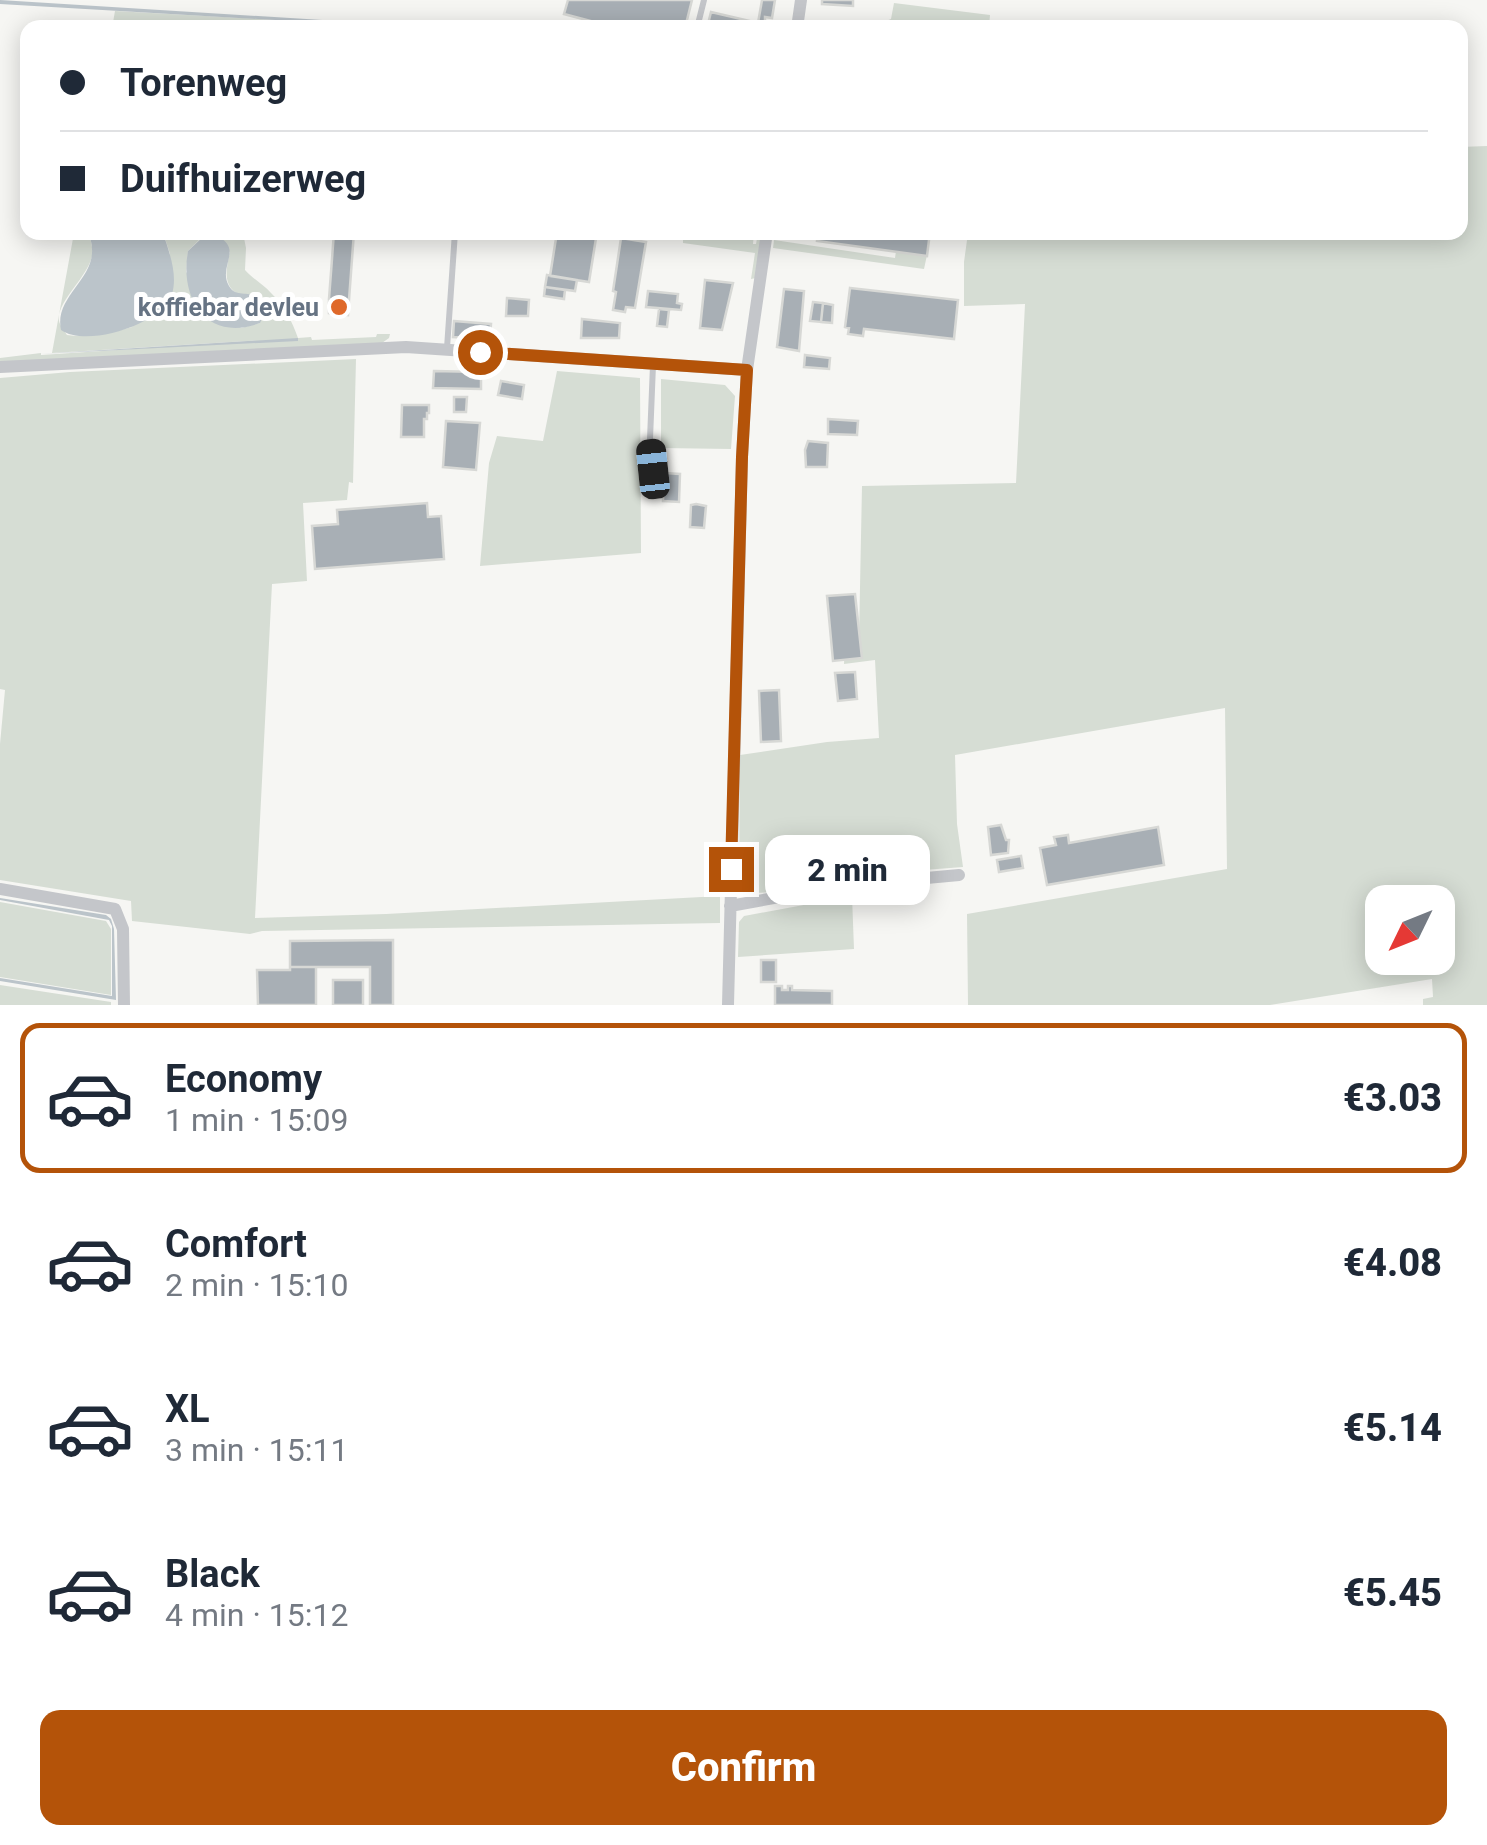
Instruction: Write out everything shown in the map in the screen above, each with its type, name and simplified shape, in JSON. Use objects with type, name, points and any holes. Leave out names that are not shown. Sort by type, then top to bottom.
[{"type":"street","points":[[728,1005],[742,457],[747,370],[766,240]]},
{"type":"street","points":[[0,367],[366,347],[747,370]]},
{"type":"street","points":[[730,906],[840,886],[959,875]]},
{"type":"street","points":[[0,889],[115,909],[123,929],[124,1005]]},
{"type":"lane","points":[[446,349],[454,240]]},
{"type":"lane","points":[[653,364],[653,469]]},
{"type":"shaded area","points":[[0,0],[322,20],[274,20],[0,4]]},
{"type":"shaded area","points":[[894,3],[990,15],[990,20],[891,19]]},
{"type":"shaded area","points":[[115,11],[277,20],[113,20]]},
{"type":"shaded area","points":[[1487,146],[1487,1005],[1423,1005],[1423,999],[1433,997],[1432,979],[1270,1005],[968,1005],[967,914],[1227,869],[1225,708],[955,755],[963,867],[846,877],[765,892],[739,891],[740,755],[879,738],[875,660],[844,664],[845,640],[859,638],[862,486],[1016,483],[1025,304],[964,306],[967,240],[1468,240],[1468,147]]},
{"type":"shaded area","points":[[73,240],[91,240],[89,264],[59,314]]},
{"type":"shaded area","points":[[90,240],[165,240],[174,279],[172,294],[165,305],[139,324],[104,335],[72,335],[61,330],[63,308],[87,270]]},
{"type":"shaded area","points":[[166,240],[199,240],[188,251],[186,272],[241,328],[260,323],[229,284],[230,252],[212,240],[244,240],[245,270],[280,303],[298,338],[390,334],[382,343],[0,364],[0,358],[41,353],[41,355],[297,338],[52,353],[59,315],[67,335],[108,333],[132,327],[170,254]]},
{"type":"shaded area","points":[[200,240],[223,240],[228,245],[229,286],[233,291],[257,298],[264,314],[260,323],[225,327],[201,312],[188,285],[188,251]]},
{"type":"shaded area","points":[[753,240],[756,244],[761,240],[756,278],[751,279],[755,253],[683,243]]},
{"type":"shaded area","points":[[774,240],[895,258],[896,251],[927,255],[924,269],[773,248]]},
{"type":"shaded area","points":[[298,338],[298,341],[40,354]]},
{"type":"shaded area","points":[[356,359],[353,483],[349,482],[347,500],[303,503],[307,581],[272,584],[255,918],[720,896],[720,923],[250,934],[132,921],[131,901],[0,880],[0,744],[5,690],[0,689],[0,378]]},
{"type":"shaded area","points":[[557,371],[640,378],[641,553],[480,566],[489,463],[497,436],[543,441]]},
{"type":"shaded area","points":[[661,379],[725,385],[735,396],[731,449],[661,448]]},
{"type":"shaded area","points":[[852,896],[854,949],[738,957],[739,922],[744,916]]},
{"type":"shaded area","points":[[0,898],[106,915],[111,919],[116,1000],[0,981],[112,996],[109,920]]},
{"type":"shaded area","points":[[0,902],[106,921],[111,929],[111,995],[0,977]]},
{"type":"shaded area","points":[[0,985],[111,1002],[111,1005],[0,1005]]},
{"type":"building","points":[[568,0],[692,0],[687,20],[587,20],[564,14]]},
{"type":"building","points":[[762,0],[775,0],[772,18],[759,20]]},
{"type":"building","points":[[822,0],[853,0],[853,6],[822,4]]},
{"type":"building","points":[[711,12],[745,20],[709,20]]},
{"type":"building","points":[[333,240],[353,240],[349,300],[329,299]]},
{"type":"building","points":[[556,240],[596,240],[589,282],[550,276]]},
{"type":"building","points":[[621,240],[646,242],[635,308],[626,307],[625,312],[613,310]]},
{"type":"building","points":[[817,240],[929,240],[927,256]]},
{"type":"building","points":[[547,275],[577,280],[575,291],[545,287]]},
{"type":"building","points":[[705,280],[733,283],[722,330],[700,328]]},
{"type":"building","points":[[545,287],[565,290],[564,299],[544,296]]},
{"type":"building","points":[[850,288],[958,300],[954,339],[864,329],[863,336],[848,334],[849,328],[845,327]]},
{"type":"building","points":[[784,289],[804,291],[799,351],[777,347]]},
{"type":"building","points":[[648,291],[678,294],[681,310],[646,307]]},
{"type":"building","points":[[507,298],[529,300],[528,316],[506,316]]},
{"type":"building","name":"koffiebar devleu","points":[[329,299],[349,300],[348,315],[329,313]]},
{"type":"building","points":[[813,302],[823,303],[821,322],[810,321]]},
{"type":"building","points":[[823,303],[833,305],[832,323],[821,322]]},
{"type":"building","points":[[659,309],[669,310],[667,327],[657,326]]},
{"type":"building","points":[[582,319],[620,323],[619,338],[581,338]]},
{"type":"building","points":[[454,321],[491,324],[490,337],[453,337]]},
{"type":"building","points":[[805,355],[830,358],[829,369],[804,367]]},
{"type":"building","points":[[434,371],[481,372],[481,389],[433,388]]},
{"type":"building","points":[[501,381],[524,385],[522,399],[498,395]]},
{"type":"building","points":[[454,397],[467,397],[466,412],[454,412]]},
{"type":"building","points":[[402,405],[429,405],[424,437],[401,437]]},
{"type":"building","points":[[828,419],[858,421],[857,435],[828,434]]},
{"type":"building","points":[[446,421],[480,423],[476,470],[443,467]]},
{"type":"building","points":[[808,441],[828,443],[827,467],[806,467]]},
{"type":"building","points":[[664,473],[680,474],[679,502],[663,501]]},
{"type":"building","points":[[427,503],[428,517],[441,516],[444,559],[315,569],[312,526],[338,524],[337,510]]},
{"type":"building","points":[[691,505],[706,506],[704,528],[690,527]]},
{"type":"building","points":[[855,594],[862,658],[833,661],[827,596]]},
{"type":"building","points":[[855,672],[857,699],[838,701],[835,673]]},
{"type":"building","points":[[779,690],[781,741],[761,742],[759,691]]},
{"type":"building","points":[[1001,825],[1009,840],[1008,853],[991,855],[988,827]]},
{"type":"building","points":[[1158,827],[1164,865],[1047,885],[1040,848],[1056,845],[1054,837],[1068,835],[1069,843]]},
{"type":"building","points":[[1021,856],[1023,868],[999,872],[997,860]]},
{"type":"building","points":[[393,940],[393,1005],[370,1005],[370,967],[290,967],[290,941]]},
{"type":"building","points":[[761,960],[776,960],[776,982],[761,982]]},
{"type":"building","points":[[316,967],[316,1005],[258,1005],[257,970]]},
{"type":"building","points":[[333,980],[363,980],[363,1005],[333,1005]]},
{"type":"building","points":[[775,986],[782,986],[782,990],[792,986],[792,990],[832,991],[832,1005],[775,1005]]},
{"type":"place","name":"koffiebar devleu","points":[[339,307]]},
{"type":"route","points":[[480,352],[747,370],[731,869]]}]
